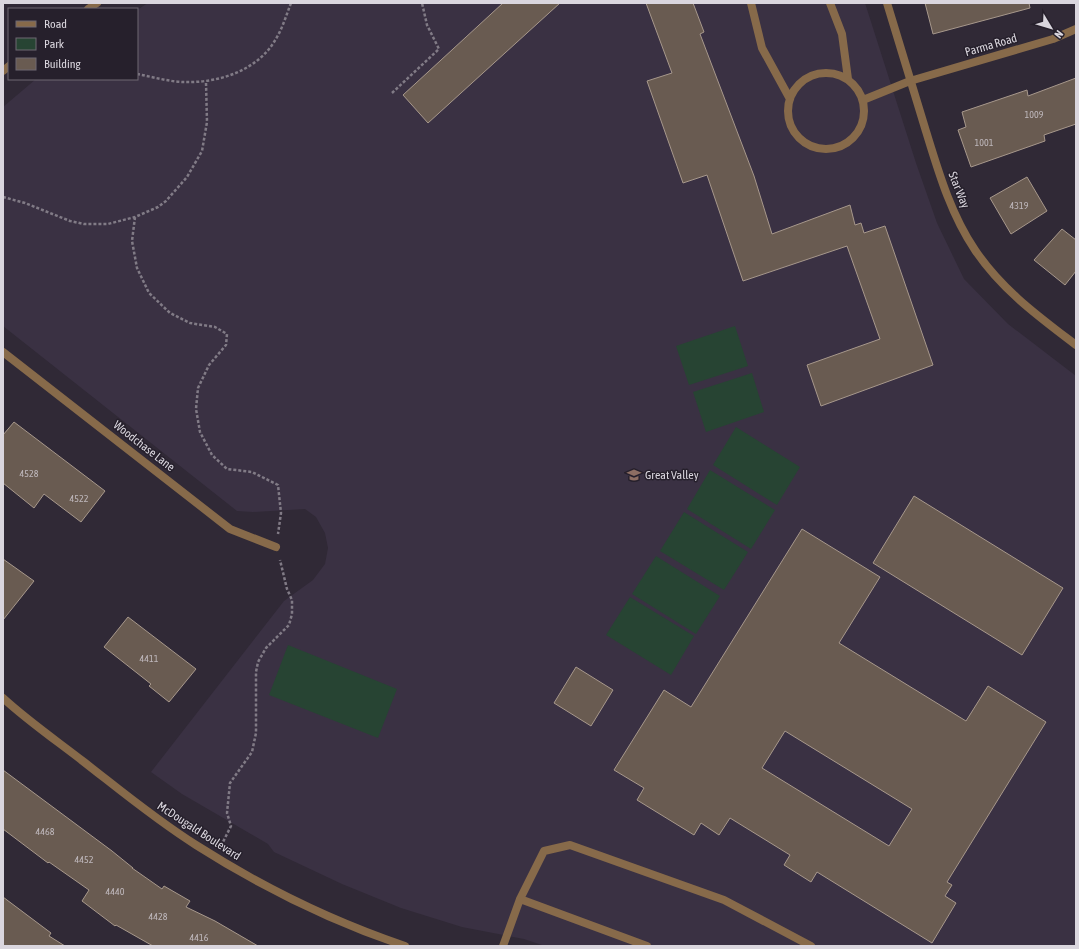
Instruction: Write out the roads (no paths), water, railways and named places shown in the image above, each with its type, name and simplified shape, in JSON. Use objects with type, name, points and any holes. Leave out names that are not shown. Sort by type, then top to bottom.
[{"type":"street","points":[[751,3],[762,48],[790,99]]},
{"type":"street","points":[[830,3],[842,34],[848,79]]},
{"type":"street","name":"Star Way","points":[[887,3],[948,198],[960,225],[975,250],[993,274],[1016,298],[1076,345]]},
{"type":"street","name":"Parma Road","points":[[863,100],[910,80],[1053,40],[1076,29]]},
{"type":"street","points":[[826,72],[837,74],[848,79],[858,88],[863,100],[865,116],[856,135],[846,144],[838,147],[822,149],[806,143],[794,132],[788,116],[790,99],[795,88],[803,80],[814,74],[826,72]]},
{"type":"street","name":"Woodchase Lane","points":[[3,352],[230,529],[276,547]]},
{"type":"street","name":"McDougald Boulevard","points":[[5,703],[141,807],[215,857],[250,878],[309,908],[371,934],[405,946]]},
{"type":"street","points":[[503,946],[520,899],[544,851],[570,845],[724,900],[811,946]]},
{"type":"street","points":[[520,899],[647,946]]},
{"type":"place","name":"Great Valley","points":[[634,475]]}]
